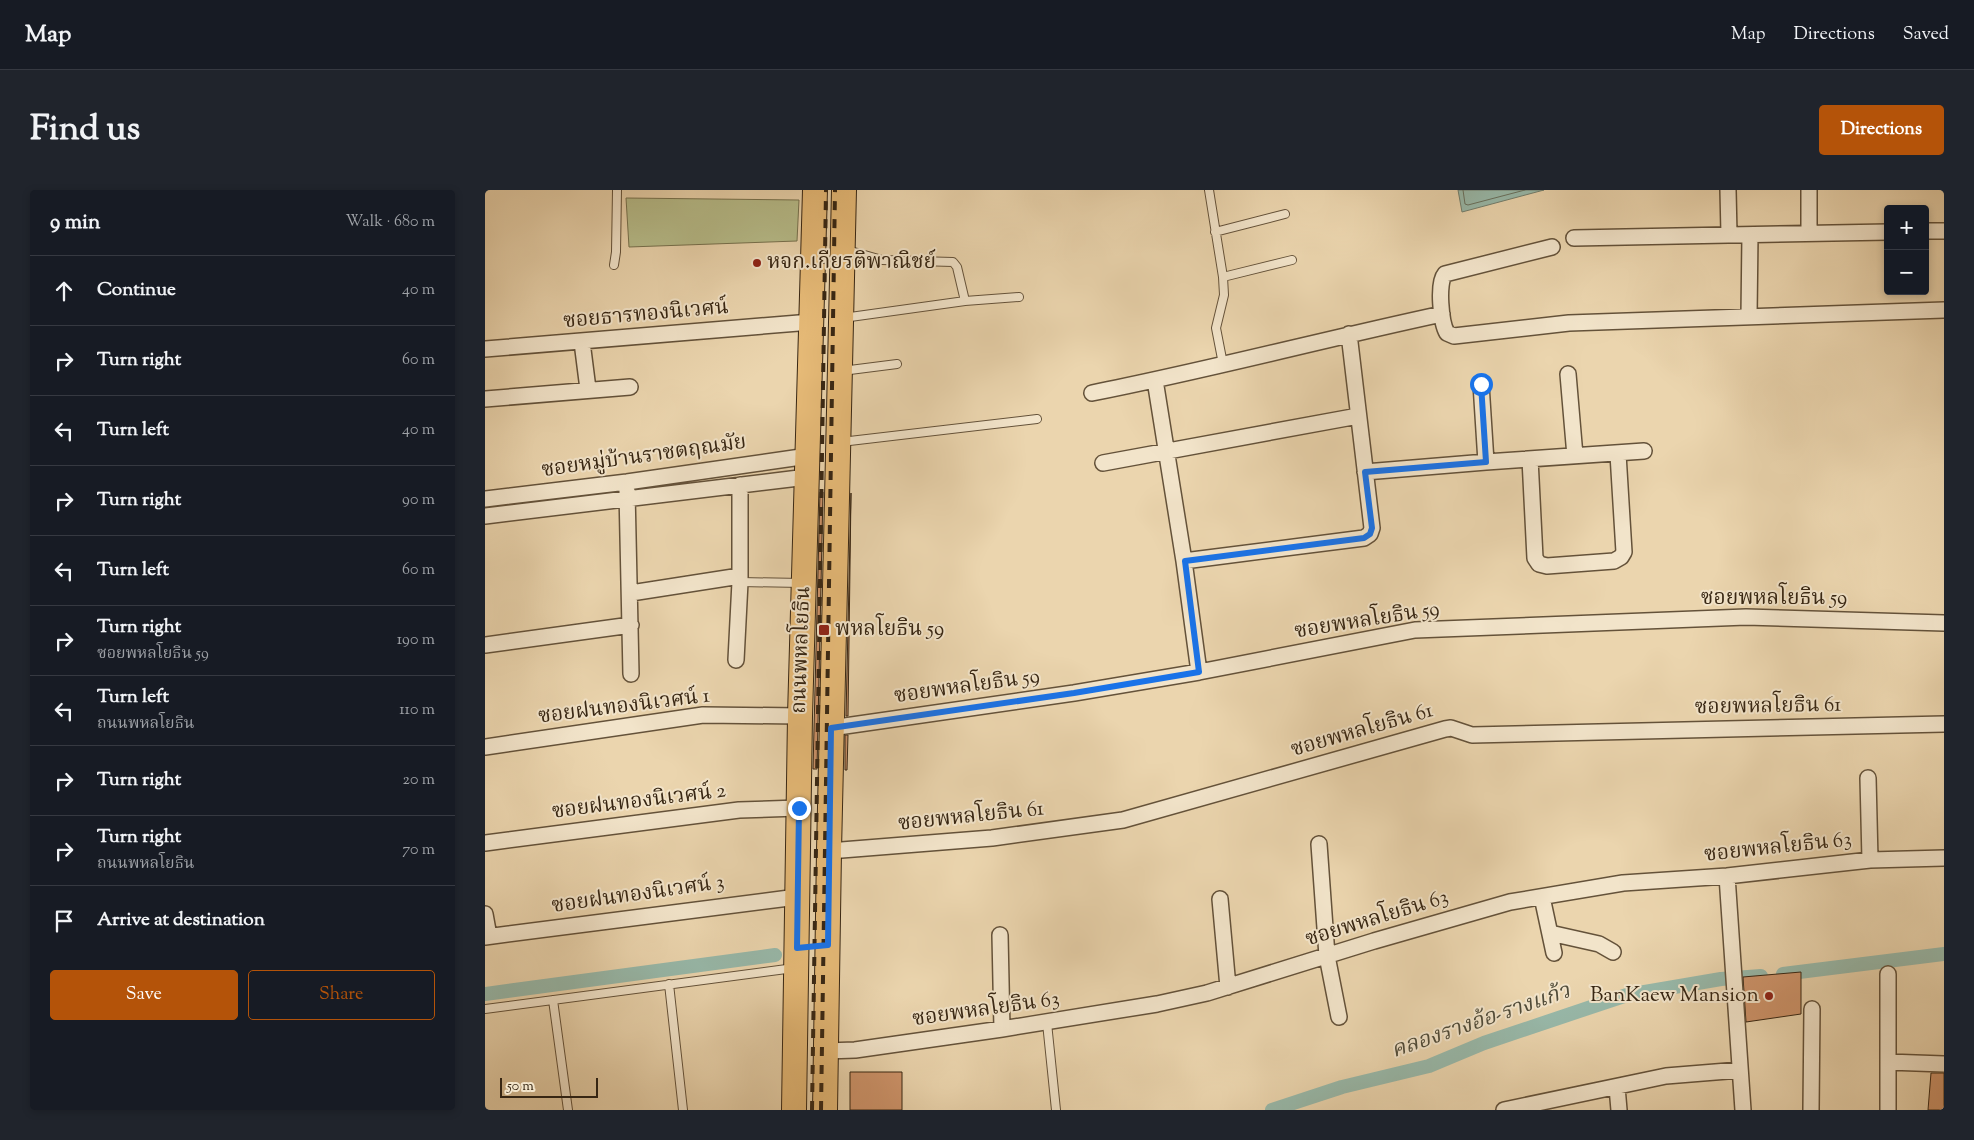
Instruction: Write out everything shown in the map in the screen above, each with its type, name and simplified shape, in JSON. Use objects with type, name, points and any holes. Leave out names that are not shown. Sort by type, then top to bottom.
[{"type":"main road","name":"ถนนพหลโยธิน","points":[[794,1110],[800,716],[815,190]]},
{"type":"main road","name":"ถนนพหลโยธิน","points":[[825,1110],[843,190]]},
{"type":"main road","points":[[797,958],[828,955]]},
{"type":"street","points":[[1727,190],[1729,234]]},
{"type":"street","points":[[1809,190],[1809,233]]},
{"type":"street","points":[[1929,231],[1944,231]]},
{"type":"street","points":[[1574,238],[1884,232]]},
{"type":"street","points":[[1749,316],[1750,235]]},
{"type":"street","points":[[1552,247],[1445,274],[1441,282],[1442,314],[1445,330],[1454,336],[1569,323],[1944,310]]},
{"type":"street","points":[[1092,393],[1442,314]]},
{"type":"street","name":"ซอยธารทองนิเวศน์","points":[[485,349],[811,322]]},
{"type":"street","points":[[1185,561],[1364,538],[1370,534],[1372,528],[1349,334]]},
{"type":"street","points":[[582,342],[588,389]]},
{"type":"street","points":[[1568,374],[1575,456]]},
{"type":"street","points":[[1155,380],[1185,561],[1199,672]]},
{"type":"street","points":[[1481,384],[1486,462]]},
{"type":"street","points":[[485,399],[630,387]]},
{"type":"street","points":[[1103,463],[1358,416]]},
{"type":"street","points":[[1365,472],[1644,451]]},
{"type":"street","points":[[1530,459],[1535,558],[1539,564],[1547,566],[1614,561],[1621,558],[1624,552],[1618,454]]},
{"type":"street","name":"ซอยหมู่บ้านราชตฤณมัย","points":[[485,499],[627,482],[807,467]]},
{"type":"street","name":"ซอยหมู่บ้านราชตฤณมัย","points":[[485,516],[740,485],[807,467]]},
{"type":"street","points":[[627,482],[631,593],[631,674]]},
{"type":"street","points":[[736,660],[740,579],[740,485]]},
{"type":"street","points":[[631,593],[740,579]]},
{"type":"street","name":"ซอยพหลโยธิน 59","points":[[831,728],[1065,694],[1199,672],[1415,630],[1745,617],[1944,623]]},
{"type":"street","points":[[485,645],[631,625]]},
{"type":"street","name":"ซอยฝนทองนิเวศน์ 1","points":[[485,747],[703,715],[800,716]]},
{"type":"street","name":"ซอยพหลโยธิน 61","points":[[829,852],[992,838],[1123,820],[1451,728],[1472,735],[1944,724]]},
{"type":"street","points":[[1868,778],[1870,860]]},
{"type":"street","name":"ซอยฝนทองนิเวศน์ 2","points":[[485,843],[739,810],[799,808]]},
{"type":"street","points":[[1319,844],[1327,956],[1339,1016]]},
{"type":"street","name":"ซอยพหลโยธิน 63","points":[[826,1051],[855,1050],[1047,1023],[1157,1004],[1228,987],[1509,902],[1623,883],[1727,876],[1870,860],[1944,858]]},
{"type":"street","points":[[1727,876],[1743,1110]]},
{"type":"street","name":"ซอยฝนทองนิเวศน์ 3","points":[[487,937],[797,897]]},
{"type":"street","points":[[1542,897],[1554,953]]},
{"type":"street","points":[[1220,899],[1228,987]]},
{"type":"street","points":[[485,914],[487,937]]},
{"type":"street","points":[[1550,933],[1599,944],[1613,952]]},
{"type":"street","points":[[1000,935],[1002,1029]]},
{"type":"street","points":[[1888,974],[1888,1110]]},
{"type":"street","points":[[1811,1009],[1811,1110]]},
{"type":"street","points":[[1888,1062],[1944,1064]]},
{"type":"street","points":[[1504,1110],[1666,1076],[1740,1070]]},
{"type":"street","points":[[1617,1087],[1619,1110]]},
{"type":"lane","points":[[614,265],[617,190]]},
{"type":"lane","points":[[1209,190],[1223,278],[1224,295],[1216,328],[1223,364]]},
{"type":"lane","points":[[1215,232],[1285,214]]},
{"type":"lane","points":[[842,248],[881,260],[953,262],[957,267],[965,301]]},
{"type":"lane","points":[[1223,278],[1292,260]]},
{"type":"lane","points":[[841,318],[965,301],[1019,297]]},
{"type":"lane","points":[[840,371],[897,364]]},
{"type":"lane","points":[[838,443],[1037,419]]},
{"type":"lane","points":[[740,579],[804,583]]},
{"type":"lane","points":[[485,1009],[669,984],[797,958]]},
{"type":"lane","points":[[669,984],[683,1110]]},
{"type":"lane","points":[[553,1000],[568,1110]]},
{"type":"lane","points":[[1047,1023],[1056,1110]]},
{"type":"green space","points":[[626,198],[799,200],[797,241],[629,247]]},
{"type":"water","points":[[1458,190],[1544,190],[1462,212]]},
{"type":"building","points":[[820,492],[823,492],[817,769],[813,769]]},
{"type":"building","points":[[851,493],[848,716],[846,716]]},
{"type":"building","points":[[845,735],[848,735],[847,770],[845,770]]},
{"type":"building","name":"BanKaew Mansion","points":[[1801,972],[1801,1014],[1746,1022],[1743,977]]},
{"type":"building","points":[[850,1072],[902,1072],[902,1110],[850,1110]]},
{"type":"building","points":[[1931,1073],[1944,1073],[1944,1110],[1928,1110]]},
{"type":"waterway","name":"คลองรางอ้อ-รางแก้ว","points":[[1783,974],[1944,954]]},
{"type":"waterway","points":[[485,994],[775,955]]},
{"type":"waterway","name":"คลองรางอ้อ-รางแก้ว","points":[[1272,1110],[1342,1087],[1429,1066],[1484,1043],[1627,995],[1721,979],[1761,976]]},
{"type":"railway","points":[[812,1110],[826,190]]},
{"type":"railway","points":[[821,1110],[835,190]]},
{"type":"place","name":"หจก.เกียรติพาณิชย์","points":[[757,263]]},
{"type":"place","name":"พหลโยธิน 59","points":[[824,630]]},
{"type":"place","name":"BanKaew Mansion","points":[[1769,996]]},
{"type":"route","points":[[799,808],[797,948],[828,945],[831,728],[1074,693],[1199,672],[1185,561],[1364,538],[1370,534],[1372,528],[1365,472],[1486,462],[1481,384]]}]
